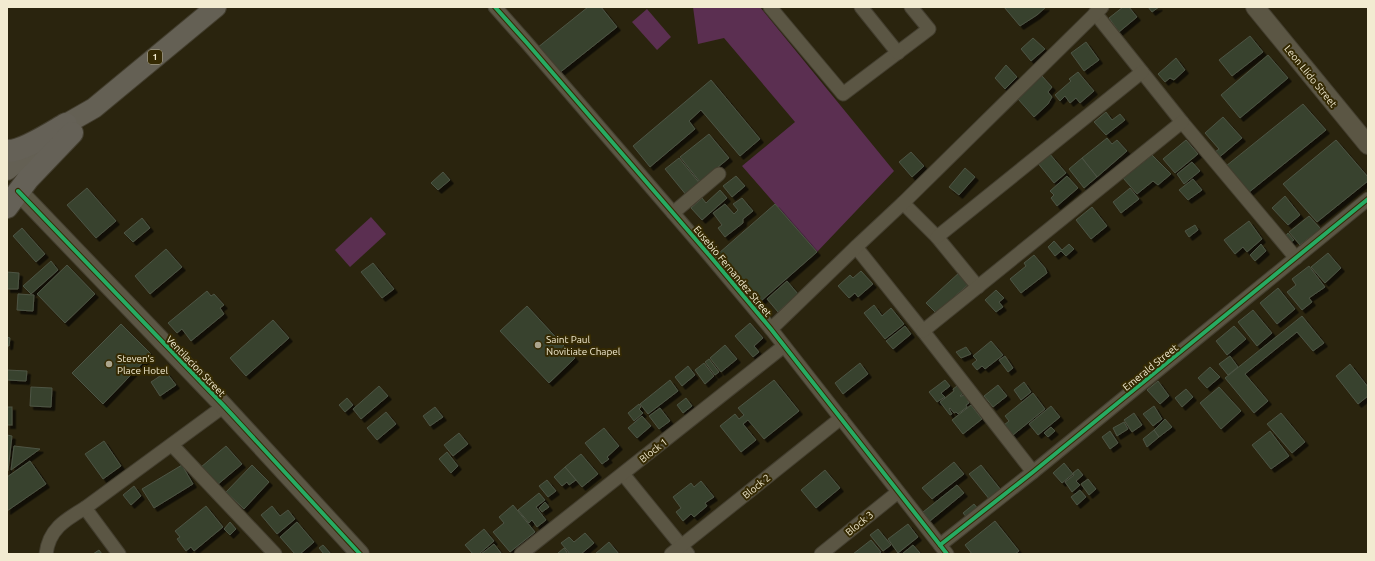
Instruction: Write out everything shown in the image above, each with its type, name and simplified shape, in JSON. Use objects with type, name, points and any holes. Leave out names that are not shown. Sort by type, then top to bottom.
[{"type":"highway","points":[[7,151],[17,150],[69,129]]},
{"type":"highway","points":[[11,194],[40,166],[69,129]]},
{"type":"main road","name":"1","points":[[7,170],[69,129],[216,7]]},
{"type":"street","name":"Eusebio Fernandez Street","points":[[495,7],[771,329],[944,550]]},
{"type":"street","points":[[770,7],[843,94],[929,29],[911,7]]},
{"type":"street","points":[[861,7],[898,53]]},
{"type":"street","name":"Leon Llido Street","points":[[1255,7],[1368,145]]},
{"type":"street","points":[[771,329],[903,203],[1098,10],[1142,72],[1296,258]]},
{"type":"street","points":[[937,236],[1142,72]]},
{"type":"street","points":[[924,331],[1182,122]]},
{"type":"street","points":[[673,213],[719,174]]},
{"type":"street","name":"Ventilacion Street","points":[[11,194],[224,406],[360,554]]},
{"type":"street","name":"Emerald Street","points":[[944,550],[1033,472],[1368,199]]},
{"type":"street","points":[[903,203],[937,236],[978,288]]},
{"type":"street","points":[[856,247],[924,331],[1033,472]]},
{"type":"street","name":"Block 1","points":[[521,554],[784,346]]},
{"type":"street","points":[[46,554],[48,543],[56,529],[64,520],[85,508],[224,406]]},
{"type":"street","name":"Block 2","points":[[680,551],[841,418]]},
{"type":"street","points":[[172,445],[270,552]]},
{"type":"street","points":[[622,474],[680,551]]},
{"type":"street","name":"Block 3","points":[[821,554],[898,492]]},
{"type":"street","points":[[85,508],[119,554]]},
{"type":"shaded area","points":[[693,7],[760,7],[894,171],[817,252],[742,166],[795,122],[724,38],[698,44]]},
{"type":"shaded area","points":[[647,9],[671,37],[657,50],[632,22]]},
{"type":"shaded area","points":[[371,217],[386,234],[350,267],[335,250]]},
{"type":"building","points":[[588,7],[601,7],[617,27],[558,74],[537,48]]},
{"type":"building","points":[[1004,7],[1046,7],[1020,26]]},
{"type":"building","points":[[1123,7],[1129,7],[1137,17],[1119,32],[1109,18]]},
{"type":"building","points":[[1148,7],[1159,7],[1152,12]]},
{"type":"building","points":[[1250,36],[1263,52],[1232,76],[1219,60]]},
{"type":"building","points":[[1033,38],[1045,49],[1031,61],[1021,49]]},
{"type":"building","points":[[1086,42],[1099,60],[1084,71],[1071,53]]},
{"type":"building","points":[[1268,55],[1288,78],[1240,118],[1221,95]]},
{"type":"building","points":[[1176,58],[1185,70],[1174,80],[1170,78],[1165,82],[1158,74]]},
{"type":"building","points":[[1006,65],[1017,77],[1005,89],[995,78]]},
{"type":"building","points":[[1078,72],[1094,91],[1080,103],[1076,98],[1070,103],[1065,96],[1060,101],[1055,95],[1071,81],[1069,79]]},
{"type":"building","points":[[1042,76],[1052,87],[1048,92],[1052,97],[1048,104],[1034,117],[1018,99]]},
{"type":"building","points":[[711,80],[760,139],[740,156],[701,110],[689,121],[695,129],[650,167],[633,146]]},
{"type":"building","points":[[1303,104],[1326,130],[1248,193],[1226,166]]},
{"type":"building","points":[[1106,112],[1112,120],[1120,114],[1125,120],[1106,135],[1094,122]]},
{"type":"building","points":[[1223,117],[1242,138],[1216,160],[1211,155],[1219,149],[1205,133]]},
{"type":"building","points":[[709,134],[729,158],[700,182],[680,157]]},
{"type":"building","points":[[1107,138],[1112,144],[1117,140],[1127,151],[1097,177],[1082,158]]},
{"type":"building","points":[[1186,140],[1198,154],[1175,173],[1163,159]]},
{"type":"building","points":[[1336,140],[1368,177],[1368,181],[1317,222],[1283,184]]},
{"type":"building","points":[[911,152],[924,166],[912,177],[899,162]]},
{"type":"building","points":[[1049,153],[1066,173],[1054,183],[1037,162]]},
{"type":"building","points":[[1152,155],[1171,174],[1158,185],[1153,181],[1137,194],[1123,178]]},
{"type":"building","points":[[679,158],[701,185],[687,196],[665,169]]},
{"type":"building","points":[[1082,158],[1097,177],[1084,188],[1069,169]]},
{"type":"building","points":[[1192,162],[1200,171],[1184,184],[1177,174]]},
{"type":"building","points":[[965,168],[975,177],[959,195],[949,187]]},
{"type":"building","points":[[443,172],[450,180],[438,190],[431,183]]},
{"type":"building","points":[[736,176],[745,186],[732,197],[723,186]]},
{"type":"building","points":[[1067,176],[1078,188],[1057,206],[1051,198],[1054,195],[1050,191]]},
{"type":"building","points":[[1193,179],[1202,190],[1188,200],[1179,190]]},
{"type":"building","points":[[87,188],[116,221],[96,238],[67,205]]},
{"type":"building","points":[[1130,188],[1139,199],[1121,213],[1113,202]]},
{"type":"building","points":[[720,190],[727,198],[702,220],[691,208],[702,198],[706,203]]},
{"type":"building","points":[[1285,196],[1300,215],[1288,225],[1272,208]]},
{"type":"building","points":[[742,198],[753,211],[743,219],[743,223],[725,237],[718,228],[722,225],[713,213],[725,204],[734,214],[738,210],[733,204]]},
{"type":"building","points":[[775,204],[817,252],[761,301],[719,253]]},
{"type":"building","points":[[1092,207],[1107,226],[1091,239],[1076,220]]},
{"type":"building","points":[[1309,216],[1321,229],[1300,245],[1289,232]]},
{"type":"building","points":[[142,218],[150,228],[133,242],[124,233]]},
{"type":"building","points":[[1249,221],[1262,239],[1247,252],[1243,247],[1235,254],[1224,240]]},
{"type":"building","points":[[1195,225],[1198,230],[1189,237],[1185,231]]},
{"type":"building","points":[[22,228],[45,254],[36,262],[13,236]]},
{"type":"building","points":[[1288,233],[1294,240],[1289,243],[1285,237]]},
{"type":"building","points":[[1054,241],[1062,250],[1069,244],[1074,249],[1066,256],[1061,251],[1055,256],[1048,247]]},
{"type":"building","points":[[1261,244],[1266,251],[1255,261],[1250,255]]},
{"type":"building","points":[[166,249],[182,267],[150,294],[135,276]]},
{"type":"building","points":[[1328,253],[1341,268],[1325,283],[1311,267]]},
{"type":"building","points":[[1034,255],[1045,268],[1047,273],[1021,293],[1010,279],[1026,266],[1024,263]]},
{"type":"building","points":[[51,261],[58,270],[31,294],[23,286]]},
{"type":"building","points":[[373,263],[394,289],[382,298],[361,272]]},
{"type":"building","points":[[67,265],[95,294],[65,323],[37,294]]},
{"type":"building","points":[[1309,266],[1325,287],[1309,298],[1312,302],[1302,310],[1287,292],[1296,285],[1292,279]]},
{"type":"building","points":[[861,271],[873,284],[858,297],[855,293],[849,298],[838,286],[850,275],[853,278]]},
{"type":"building","points":[[961,271],[970,283],[936,313],[926,303]]},
{"type":"building","points":[[7,272],[19,273],[18,289],[7,289]]},
{"type":"building","points":[[787,281],[798,294],[778,312],[767,299]]},
{"type":"building","points":[[1278,288],[1295,309],[1277,324],[1260,303]]},
{"type":"building","points":[[996,290],[1004,298],[999,302],[1003,307],[996,312],[985,300]]},
{"type":"building","points":[[207,291],[211,296],[214,294],[224,305],[220,308],[224,314],[191,341],[182,329],[177,333],[168,323]]},
{"type":"building","points":[[18,294],[34,295],[33,311],[17,310]]},
{"type":"building","points":[[874,305],[882,316],[891,308],[904,324],[885,339],[864,313]]},
{"type":"building","name":"Saint Paul Novitiate Chapel","points":[[527,306],[575,358],[549,383],[500,331]]},
{"type":"building","points":[[1253,310],[1272,333],[1257,346],[1238,322]]},
{"type":"building","points":[[1302,316],[1324,343],[1313,351],[1297,332],[1245,374],[1268,401],[1254,413],[1225,378]]},
{"type":"building","points":[[273,320],[289,338],[246,376],[230,358]]},
{"type":"building","points":[[750,323],[763,338],[754,346],[759,352],[753,357],[735,336]]},
{"type":"building","points":[[121,324],[151,354],[103,404],[72,373]]},
{"type":"building","points":[[905,326],[911,334],[893,349],[886,341]]},
{"type":"building","points":[[1234,326],[1246,339],[1227,355],[1216,341]]},
{"type":"building","points":[[7,337],[10,338],[9,346],[7,346]]},
{"type":"building","points":[[991,341],[1003,355],[985,369],[982,366],[977,370],[972,364],[977,360],[973,356]]},
{"type":"building","points":[[725,345],[737,359],[721,372],[710,358]]},
{"type":"building","points":[[966,347],[971,354],[961,358],[956,352]]},
{"type":"building","points":[[1005,356],[1013,368],[1008,372],[999,360]]},
{"type":"building","points":[[1230,356],[1238,367],[1228,375],[1219,364]]},
{"type":"building","points":[[709,359],[719,372],[715,375],[705,362]]},
{"type":"building","points":[[704,363],[714,376],[705,384],[695,370]]},
{"type":"building","points":[[860,363],[868,374],[843,394],[835,383]]},
{"type":"building","points":[[1350,364],[1368,387],[1368,396],[1358,404],[1336,376]]},
{"type":"building","points":[[688,366],[695,375],[682,386],[675,377]]},
{"type":"building","points":[[1210,367],[1220,377],[1207,388],[1198,378]]},
{"type":"building","points":[[7,370],[27,371],[26,381],[7,380]]},
{"type":"building","points":[[166,372],[176,385],[160,396],[151,382]]},
{"type":"building","points":[[670,380],[678,391],[648,414],[640,404]]},
{"type":"building","points":[[774,380],[799,411],[764,439],[748,420],[743,424],[756,440],[741,452],[720,426],[735,414],[739,419],[744,415],[738,408]]},
{"type":"building","points":[[945,380],[950,386],[941,393],[945,397],[937,402],[929,392]]},
{"type":"building","points":[[1158,381],[1169,396],[1160,404],[1147,390]]},
{"type":"building","points":[[1024,382],[1031,392],[1021,400],[1014,390]]},
{"type":"building","points":[[961,383],[967,390],[960,396],[965,394],[969,400],[969,403],[966,405],[967,407],[958,414],[956,412],[954,413],[950,408],[949,409],[952,414],[950,415],[940,402],[954,391],[953,389]]},
{"type":"building","points":[[998,385],[1007,396],[993,407],[984,396]]},
{"type":"building","points":[[379,386],[388,396],[361,419],[353,409]]},
{"type":"building","points":[[31,387],[52,388],[51,407],[30,406]]},
{"type":"building","points":[[1219,387],[1241,411],[1221,429],[1200,403]]},
{"type":"building","points":[[1186,389],[1193,397],[1182,407],[1175,398]]},
{"type":"building","points":[[1033,393],[1045,409],[1013,435],[1004,425],[1009,421],[1005,416]]},
{"type":"building","points":[[347,398],[353,405],[345,412],[339,405]]},
{"type":"building","points":[[686,398],[692,406],[683,413],[677,405]]},
{"type":"building","points":[[639,404],[641,407],[639,409],[643,413],[634,421],[628,413]]},
{"type":"building","points":[[971,405],[982,419],[963,434],[952,420]]},
{"type":"building","points":[[1051,406],[1060,417],[1038,435],[1029,424]]},
{"type":"building","points":[[1154,406],[1162,419],[1153,426],[1143,414]]},
{"type":"building","points":[[7,407],[12,407],[12,425],[7,425]]},
{"type":"building","points":[[435,407],[443,417],[430,426],[423,416]]},
{"type":"building","points":[[660,408],[670,421],[659,429],[649,416]]},
{"type":"building","points":[[386,412],[396,424],[377,440],[367,428]]},
{"type":"building","points":[[1134,413],[1142,425],[1132,432],[1124,420]]},
{"type":"building","points":[[1281,413],[1305,442],[1292,453],[1267,424]]},
{"type":"building","points":[[642,416],[651,426],[637,438],[628,428]]},
{"type":"building","points":[[1165,419],[1172,427],[1159,437],[1154,430]]},
{"type":"building","points":[[1124,422],[1128,429],[1117,436],[1113,428]]},
{"type":"building","points":[[1051,427],[1055,431],[1048,437],[1044,433]]},
{"type":"building","points":[[604,428],[619,446],[607,457],[609,459],[602,464],[585,443]]},
{"type":"building","points":[[1154,430],[1159,437],[1147,447],[1143,439]]},
{"type":"building","points":[[1110,431],[1118,443],[1110,449],[1102,437]]},
{"type":"building","points":[[1270,431],[1289,456],[1271,469],[1252,445]]},
{"type":"building","points":[[459,433],[468,444],[453,456],[444,445]]},
{"type":"building","points":[[7,435],[12,436],[7,472]]},
{"type":"building","points":[[104,441],[121,466],[103,479],[85,454]]},
{"type":"building","points":[[14,446],[40,449],[11,470]]},
{"type":"building","points":[[226,446],[242,464],[217,485],[201,467]]},
{"type":"building","points":[[447,452],[458,466],[451,473],[439,459]]},
{"type":"building","points":[[581,454],[598,474],[582,487],[565,467]]},
{"type":"building","points":[[30,461],[46,484],[7,511],[7,477]]},
{"type":"building","points":[[954,462],[964,474],[932,499],[922,488]]},
{"type":"building","points":[[1064,463],[1073,474],[1062,483],[1053,473]]},
{"type":"building","points":[[182,465],[193,484],[154,508],[142,489]]},
{"type":"building","points":[[252,465],[269,482],[244,509],[226,492]]},
{"type":"building","points":[[981,465],[1001,490],[990,500],[969,474]]},
{"type":"building","points":[[565,467],[576,480],[569,485],[567,482],[562,486],[554,477]]},
{"type":"building","points":[[1078,469],[1083,475],[1076,481],[1080,485],[1072,492],[1065,482],[1074,475],[1073,473]]},
{"type":"building","points":[[825,470],[840,488],[816,508],[801,490]]},
{"type":"building","points":[[1088,479],[1096,489],[1089,495],[1081,484]]},
{"type":"building","points":[[547,480],[556,491],[548,497],[539,486]]},
{"type":"building","points":[[701,481],[714,497],[705,503],[707,506],[694,517],[691,514],[683,521],[676,512],[681,508],[673,497],[691,483],[694,487]]},
{"type":"building","points":[[957,485],[964,493],[930,521],[923,512]]},
{"type":"building","points":[[134,486],[141,496],[131,505],[123,495]]},
{"type":"building","points":[[1080,490],[1086,497],[1077,505],[1071,497]]},
{"type":"building","points":[[539,493],[545,500],[536,507],[546,520],[537,527],[532,520],[529,523],[518,510]]},
{"type":"building","points":[[545,502],[549,507],[542,512],[539,508]]},
{"type":"building","points":[[974,504],[979,510],[968,519],[963,513]]},
{"type":"building","points":[[513,505],[535,532],[510,552],[493,532],[504,523],[499,517]]},
{"type":"building","points":[[206,506],[223,527],[194,551],[191,547],[186,551],[177,539],[180,537],[175,531]]},
{"type":"building","points":[[272,506],[280,516],[288,510],[295,519],[277,534],[261,515]]},
{"type":"building","points":[[995,521],[1019,551],[1015,554],[972,554],[965,545]]},
{"type":"building","points":[[230,522],[236,529],[230,535],[224,529]]},
{"type":"building","points":[[297,522],[314,542],[300,554],[295,554],[280,537]]},
{"type":"building","points":[[908,524],[918,537],[898,553],[888,539]]},
{"type":"building","points":[[484,529],[494,541],[479,554],[473,554],[465,545]]},
{"type":"building","points":[[878,529],[891,545],[883,551],[870,535]]},
{"type":"building","points":[[585,533],[594,543],[581,554],[570,554],[561,543],[569,537],[574,542]]},
{"type":"building","points":[[871,540],[881,552],[878,554],[853,554]]},
{"type":"building","points":[[609,542],[619,554],[595,554]]},
{"type":"building","points":[[494,544],[501,553],[500,554],[481,554]]},
{"type":"building","points":[[323,545],[331,554],[324,554],[319,548]]},
{"type":"building","points":[[913,545],[920,553],[919,554],[902,554]]},
{"type":"building","points":[[564,548],[568,554],[558,553]]},
{"type":"building","points":[[99,550],[102,554],[93,554]]},
{"type":"cycle path","points":[[495,7],[771,329],[947,554]]},
{"type":"cycle path","points":[[18,191],[224,406],[360,554]]},
{"type":"cycle path","points":[[940,545],[1033,472],[1368,199]]},
{"type":"place","name":"Saint Paul Novitiate Chapel","points":[[538,345]]},
{"type":"place","name":"Steven’s Place Hotel","points":[[109,364]]}]
